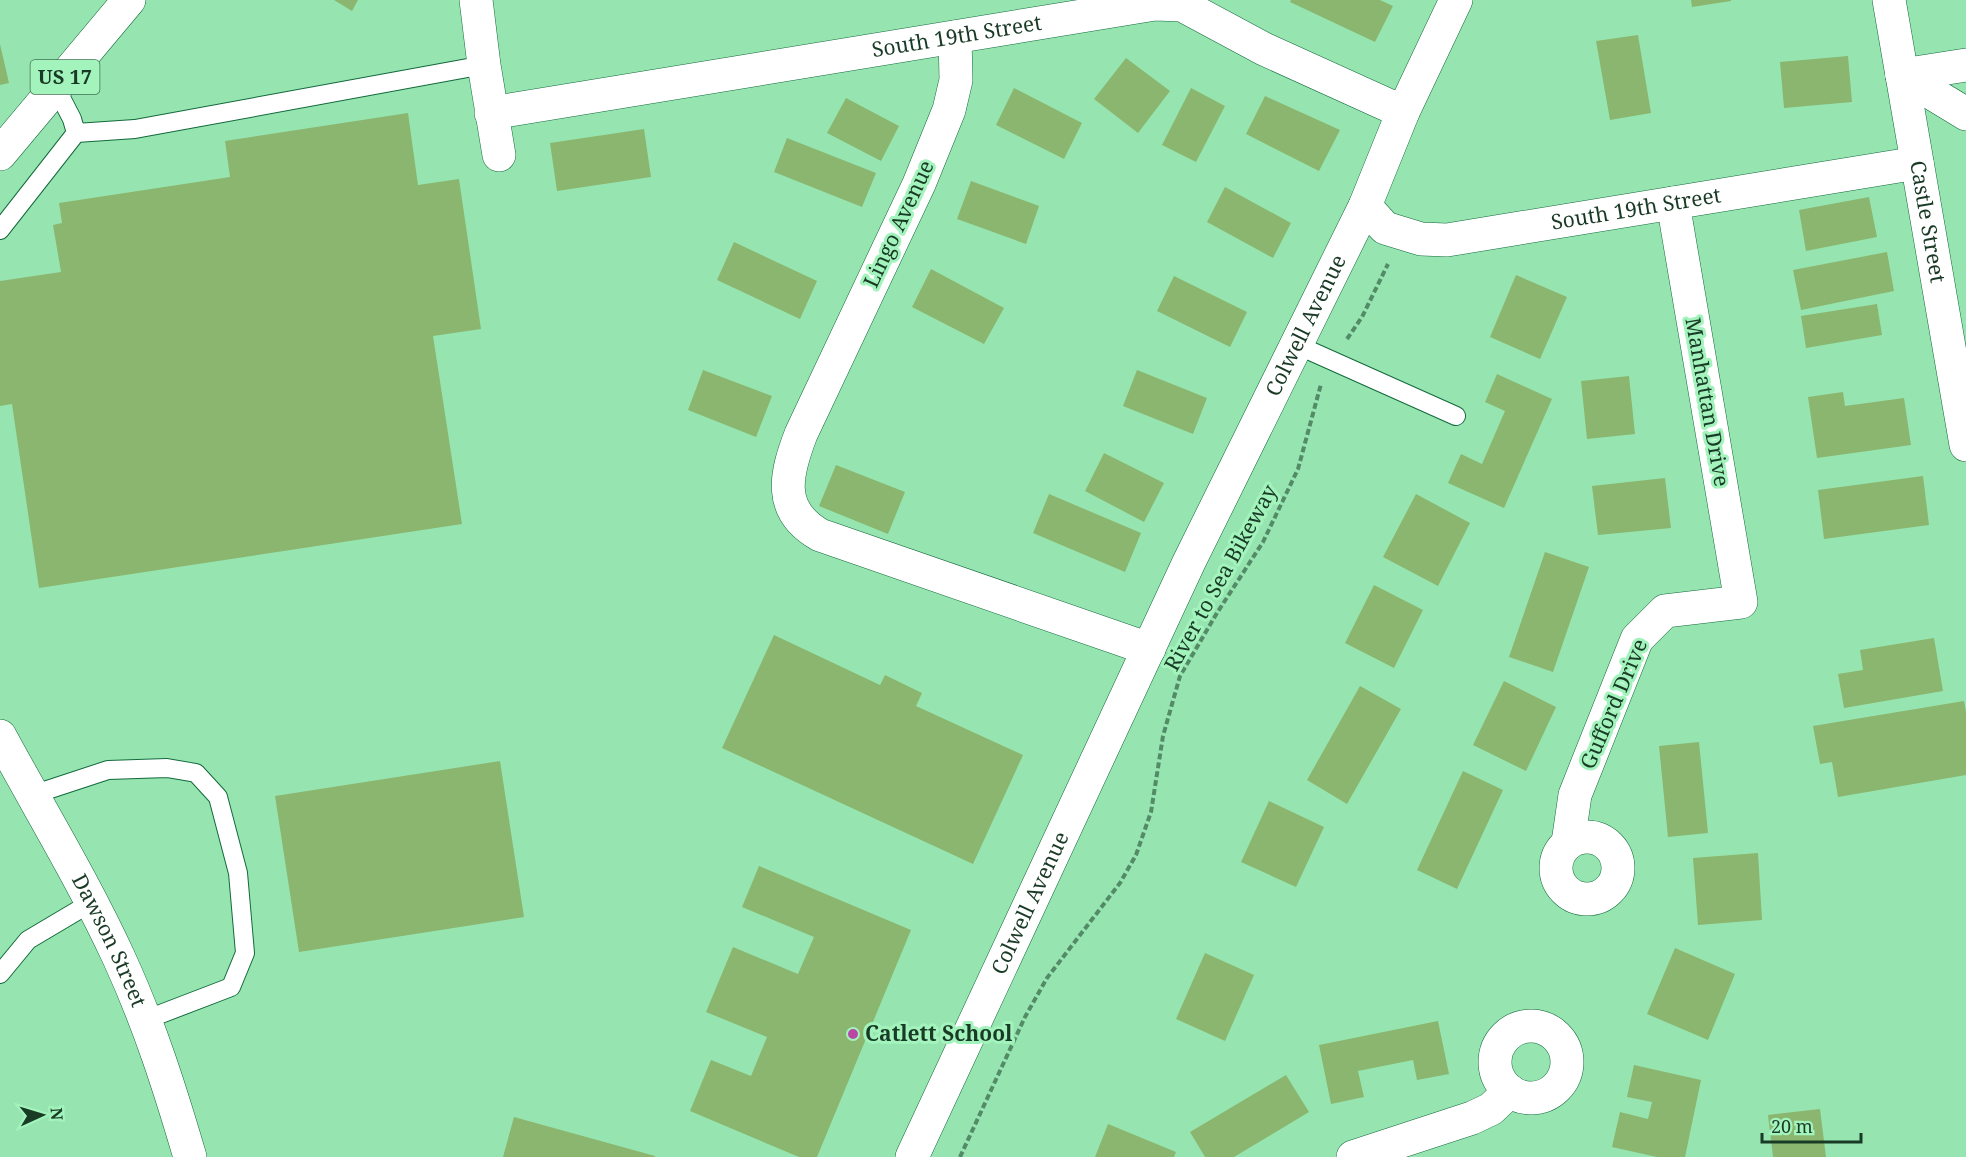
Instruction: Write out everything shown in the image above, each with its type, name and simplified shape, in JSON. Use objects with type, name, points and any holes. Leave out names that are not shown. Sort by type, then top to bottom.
[{"type":"street","points":[[476,0],[499,155]]},
{"type":"street","name":"Colwell Avenue","points":[[912,1157],[1149,649],[1365,206],[1403,112],[1456,0]]},
{"type":"street","name":"Castle Street","points":[[1889,0],[1966,445]]},
{"type":"street","name":"South 19th Street","points":[[491,113],[1155,4],[1181,3],[1264,49],[1403,112]]},
{"type":"street","name":"US 17","points":[[0,154],[56,88],[120,4]]},
{"type":"street","name":"Lingo Avenue","points":[[955,37],[956,80],[949,110],[919,184],[815,405],[791,462],[788,489],[790,502],[796,514],[820,535],[1149,649]]},
{"type":"street","points":[[1902,75],[1966,65]]},
{"type":"street","points":[[1902,75],[1966,114]]},
{"type":"street","name":"South 19th Street","points":[[1365,206],[1385,228],[1421,239],[1447,240],[1917,164]]},
{"type":"street","name":"Manhattan Drive","points":[[1672,203],[1741,602]]},
{"type":"street","name":"Gufford Drive","points":[[1568,843],[1575,795],[1637,639],[1665,611],[1741,602]]},
{"type":"street","name":"Dawson Street","points":[[0,736],[92,902],[120,960],[167,1079],[190,1157]]},
{"type":"street","points":[[1353,1157],[1472,1118],[1491,1108],[1510,1091]]},
{"type":"lane","points":[[0,230],[76,133],[135,129],[484,65]]},
{"type":"lane","points":[[56,88],[72,119],[76,133]]},
{"type":"lane","points":[[1297,345],[1456,416]]},
{"type":"lane","points":[[33,795],[108,770],[167,768],[196,773],[218,797],[238,873],[246,953],[231,987],[145,1020]]},
{"type":"lane","points":[[0,974],[28,940],[92,902]]},
{"type":"path","name":"River to Sea Bikeway","points":[[960,1157],[1025,1017],[1047,978],[1120,883],[1136,855],[1151,812],[1163,736],[1180,676],[1263,542],[1298,469],[1325,371],[1362,317],[1392,256]]},
{"type":"building","points":[[334,0],[358,0],[352,11]]},
{"type":"building","points":[[1291,0],[1380,0],[1393,6],[1375,42],[1290,2]]},
{"type":"building","points":[[1691,0],[1731,0],[1731,1],[1692,7]]},
{"type":"building","points":[[1638,35],[1651,113],[1610,120],[1596,41]]},
{"type":"building","points":[[0,44],[9,83],[0,85]]},
{"type":"building","points":[[1848,56],[1852,102],[1784,108],[1780,62]]},
{"type":"building","points":[[1126,58],[1170,91],[1138,133],[1094,99]]},
{"type":"building","points":[[1014,88],[1082,123],[1064,159],[996,125]]},
{"type":"building","points":[[1191,88],[1225,106],[1196,162],[1162,145]]},
{"type":"building","points":[[1265,96],[1340,130],[1319,171],[1246,134]]},
{"type":"building","points":[[846,98],[899,126],[881,161],[827,133]]},
{"type":"building","points":[[408,113],[418,185],[459,179],[481,329],[433,336],[462,524],[39,588],[12,404],[0,406],[0,281],[61,272],[53,225],[62,223],[59,203],[230,177],[225,141]]},
{"type":"building","points":[[644,129],[651,177],[557,191],[550,143]]},
{"type":"building","points":[[787,138],[876,173],[862,207],[774,172]]},
{"type":"building","points":[[971,181],[1039,206],[1026,244],[957,219]]},
{"type":"building","points":[[1225,187],[1291,223],[1273,258],[1207,222]]},
{"type":"building","points":[[1869,197],[1877,237],[1806,251],[1799,210]]},
{"type":"building","points":[[734,242],[817,281],[800,319],[717,280]]},
{"type":"building","points":[[1887,252],[1894,291],[1801,310],[1793,270]]},
{"type":"building","points":[[931,269],[1004,308],[984,344],[912,307]]},
{"type":"building","points":[[1516,275],[1567,297],[1540,359],[1490,337]]},
{"type":"building","points":[[1174,276],[1247,312],[1230,347],[1157,311]]},
{"type":"building","points":[[1877,304],[1882,335],[1806,348],[1801,316]]},
{"type":"building","points":[[703,370],[772,396],[756,437],[688,410]]},
{"type":"building","points":[[1137,370],[1207,398],[1193,434],[1123,406]]},
{"type":"building","points":[[1497,374],[1552,399],[1504,508],[1448,483],[1461,454],[1482,464],[1505,411],[1485,402]]},
{"type":"building","points":[[1629,376],[1635,434],[1587,439],[1581,381]]},
{"type":"building","points":[[1843,392],[1845,406],[1904,398],[1911,445],[1817,458],[1808,397]]},
{"type":"building","points":[[1104,453],[1164,483],[1144,522],[1085,491]]},
{"type":"building","points":[[836,465],[905,492],[888,534],[819,506]]},
{"type":"building","points":[[1923,476],[1929,525],[1824,539],[1818,490]]},
{"type":"building","points":[[1665,478],[1671,528],[1598,535],[1592,486]]},
{"type":"building","points":[[1049,494],[1141,533],[1125,572],[1033,533]]},
{"type":"building","points":[[1416,494],[1470,523],[1438,586],[1383,557]]},
{"type":"building","points":[[1545,552],[1589,567],[1553,672],[1509,657]]},
{"type":"building","points":[[1374,585],[1423,610],[1394,668],[1345,643]]},
{"type":"building","points":[[774,635],[880,685],[885,675],[922,693],[916,706],[1023,755],[973,864],[722,748]]},
{"type":"building","points":[[1934,638],[1943,691],[1844,708],[1838,674],[1863,670],[1860,650]]},
{"type":"building","points":[[1504,681],[1556,707],[1526,771],[1473,745]]},
{"type":"building","points":[[1360,686],[1401,709],[1347,804],[1307,780]]},
{"type":"building","points":[[1964,701],[1966,775],[1838,797],[1832,762],[1820,764],[1813,726]]},
{"type":"building","points":[[1699,742],[1708,833],[1668,837],[1659,746]]},
{"type":"building","points":[[500,761],[524,917],[299,952],[275,796]]},
{"type":"building","points":[[1463,771],[1503,790],[1457,889],[1417,870]]},
{"type":"building","points":[[1269,801],[1324,827],[1296,887],[1241,862]]},
{"type":"building","points":[[1758,853],[1762,920],[1698,925],[1693,858]]},
{"type":"building","points":[[759,866],[911,930],[817,1157],[799,1157],[690,1111],[711,1060],[751,1076],[767,1037],[706,1012],[733,947],[798,974],[814,937],[742,907]]},
{"type":"building","points":[[1675,948],[1735,974],[1708,1040],[1647,1014]]},
{"type":"building","points":[[1205,953],[1254,975],[1225,1041],[1176,1019]]},
{"type":"building","points":[[1438,1021],[1449,1074],[1417,1080],[1413,1060],[1358,1071],[1364,1097],[1331,1104],[1319,1045]]},
{"type":"building","points":[[1634,1065],[1701,1080],[1685,1157],[1657,1157],[1612,1147],[1620,1112],[1648,1119],[1652,1102],[1627,1097]]},
{"type":"building","points":[[1286,1075],[1309,1112],[1234,1157],[1205,1157],[1190,1132]]},
{"type":"building","points":[[1820,1109],[1826,1157],[1773,1157],[1768,1115]]},
{"type":"building","points":[[514,1117],[655,1156],[655,1157],[503,1157]]},
{"type":"building","points":[[1108,1124],[1176,1152],[1174,1157],[1095,1157]]},
{"type":"place","name":"Catlett School","points":[[853,1034]]}]
